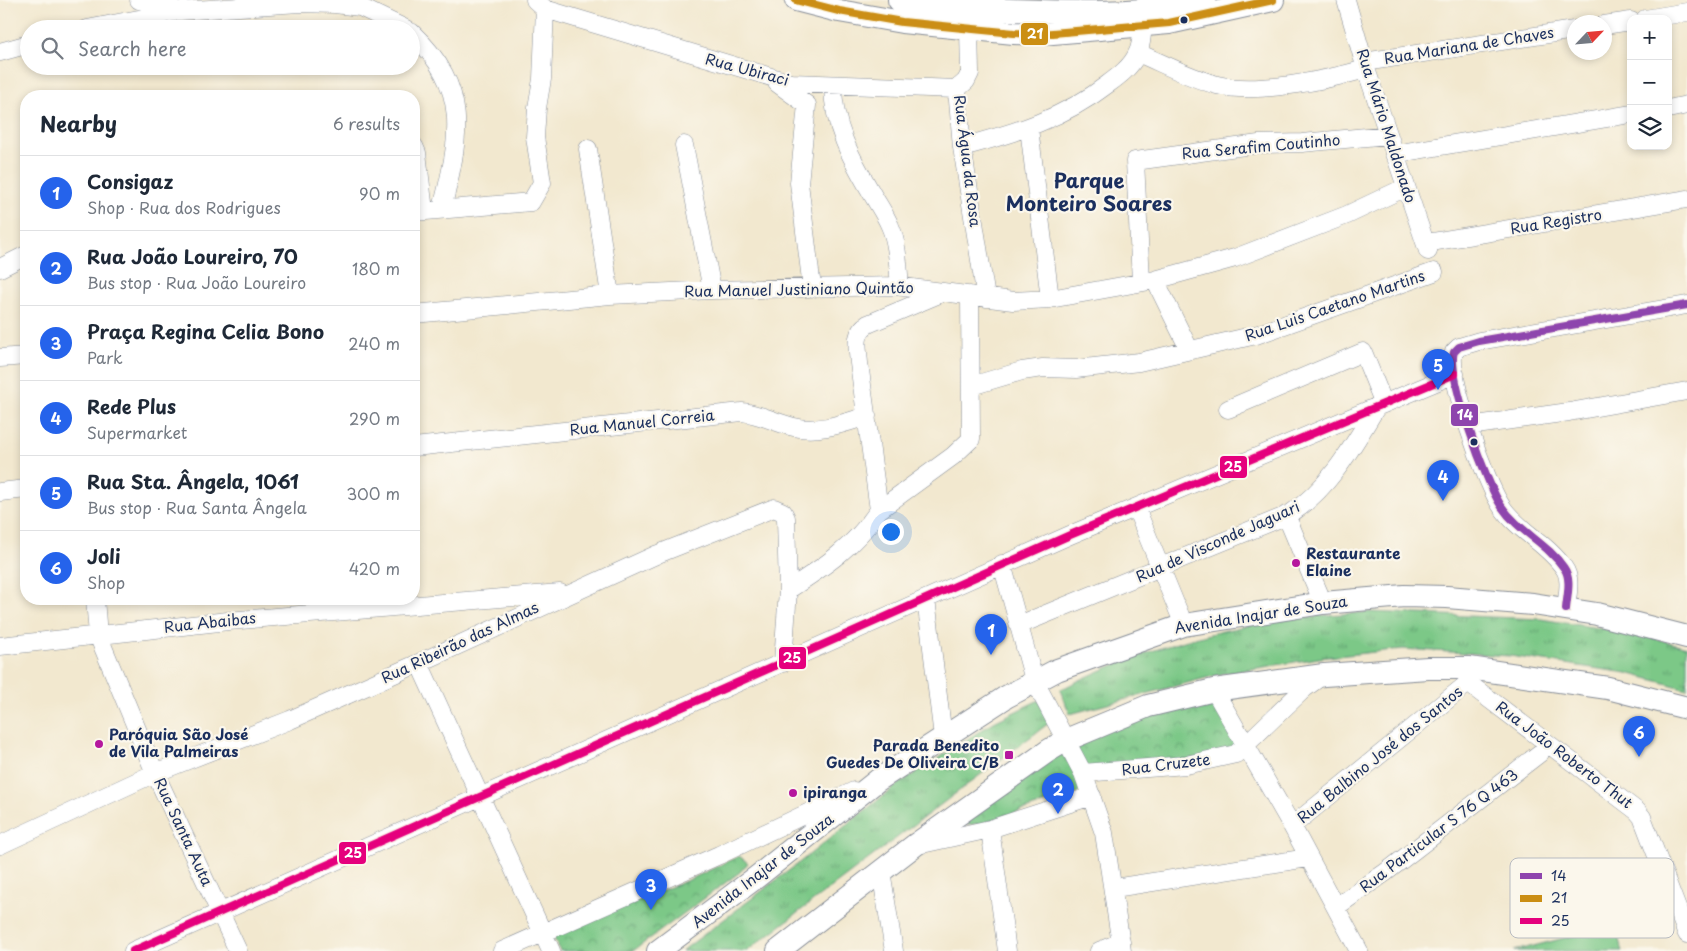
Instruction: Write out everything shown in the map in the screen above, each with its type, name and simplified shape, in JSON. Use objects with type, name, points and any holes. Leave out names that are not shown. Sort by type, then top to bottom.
[{"type":"main road","points":[[796,0],[839,12],[978,30],[1041,34],[1205,0]]},
{"type":"main road","points":[[899,0],[1000,5],[1048,12],[1086,14],[1144,12],[1207,17],[1273,0]]},
{"type":"main road","name":"Avenida Inajar de Souza","points":[[658,951],[878,780],[1034,680],[1075,663],[1184,625],[1322,603],[1404,596],[1438,596],[1533,604],[1566,609],[1623,619],[1687,637]]},
{"type":"main road","points":[[782,950],[881,871],[980,797],[1066,740],[1148,706],[1214,690],[1324,675],[1428,668],[1469,676],[1608,688],[1687,708]]},
{"type":"street","points":[[138,0],[180,11]]},
{"type":"street","points":[[1025,0],[1048,12]]},
{"type":"street","name":"Rua Mário Maldonado","points":[[1346,0],[1394,154],[1427,247]]},
{"type":"street","points":[[134,20],[180,11],[299,3],[360,7],[387,20]]},
{"type":"street","points":[[420,211],[531,202],[542,183],[535,137],[536,108],[542,80],[540,5]]},
{"type":"street","name":"Rua Ubiraci","points":[[540,5],[768,78],[810,86],[957,89]]},
{"type":"street","points":[[978,30],[999,20],[1000,5]]},
{"type":"street","points":[[962,147],[1028,128],[1056,116],[1097,93],[1128,68],[1138,53],[1144,12]]},
{"type":"street","points":[[1669,15],[1687,12]]},
{"type":"street","points":[[1612,24],[1627,22]]},
{"type":"street","name":"Rua Água da Rosa","points":[[879,510],[953,456],[971,439],[971,386],[978,296],[957,89],[966,81],[970,73],[978,30]]},
{"type":"street","name":"Rua Mariana de Chaves","points":[[1138,53],[1199,79],[1219,85],[1246,88],[1307,81],[1365,65],[1567,31]]},
{"type":"street","points":[[420,41],[430,50],[447,79],[458,115],[455,155],[442,209]]},
{"type":"street","points":[[768,78],[807,105],[799,183],[812,288]]},
{"type":"street","points":[[833,85],[833,101],[838,126],[850,157],[890,226],[894,240],[900,286]]},
{"type":"street","points":[[1672,108],[1687,105]]},
{"type":"street","points":[[1394,154],[1627,115]]},
{"type":"street","points":[[1028,128],[1050,300]]},
{"type":"street","name":"Rua Serafim Coutinho","points":[[1148,280],[1135,161],[1259,144],[1302,143],[1388,135]]},
{"type":"street","points":[[684,145],[712,290]]},
{"type":"street","points":[[588,149],[610,295]]},
{"type":"street","name":"Rua Manuel Justiniano Quintão","points":[[420,313],[610,295],[712,290],[900,286],[1031,302],[1050,300],[1148,280],[1235,258],[1295,236],[1406,187]]},
{"type":"street","name":"Rua Registro","points":[[1427,247],[1687,199]]},
{"type":"street","points":[[0,268],[20,258]]},
{"type":"street","name":"Rua Luis Caetano Martins","points":[[971,386],[1022,371],[1043,368],[1111,366],[1139,362],[1256,335],[1434,272]]},
{"type":"street","points":[[1148,280],[1189,350]]},
{"type":"street","points":[[788,590],[835,559],[866,530],[879,510],[857,339],[859,332],[868,324],[946,292]]},
{"type":"street","points":[[1566,609],[1568,589],[1565,569],[1517,525],[1502,508],[1491,488],[1469,426],[1455,374],[1454,352],[1459,347],[1479,340],[1687,305]]},
{"type":"street","points":[[1228,409],[1363,352],[1380,405]]},
{"type":"street","points":[[0,358],[20,356]]},
{"type":"street","points":[[133,951],[1002,564],[1455,374]]},
{"type":"street","points":[[1469,426],[1569,412],[1687,391]]},
{"type":"street","name":"Rua de Visconde Jaguari","points":[[1019,625],[1286,515],[1306,504],[1317,494],[1380,405]]},
{"type":"street","name":"Rua Manuel Correia","points":[[420,446],[742,412],[756,413],[805,429],[838,424],[866,416]]},
{"type":"street","points":[[0,492],[20,490]]},
{"type":"street","name":"Rua Ribeirão das Almas","points":[[0,845],[155,773],[290,720],[419,663],[571,592],[658,554],[774,508],[783,512],[786,518],[788,590],[783,663]]},
{"type":"street","points":[[1136,508],[1184,625]]},
{"type":"street","points":[[1286,515],[1322,603]]},
{"type":"street","points":[[1002,564],[1034,680],[1083,773],[1104,833],[1122,947],[1099,951]]},
{"type":"street","name":"Rua Abaibas","points":[[420,601],[571,592]]},
{"type":"street","points":[[926,599],[943,737]]},
{"type":"street","name":"Rua Santa Auta","points":[[96,605],[98,635],[155,773],[238,951]]},
{"type":"street","name":"Rua Abaibas","points":[[0,646],[378,605]]},
{"type":"street","points":[[419,663],[551,951]]},
{"type":"street","points":[[1246,747],[1305,688],[1324,675]]},
{"type":"street","name":"Rua Balbino José dos Santos","points":[[1292,826],[1469,676]]},
{"type":"street","name":"Rua João Roberto Thut","points":[[1469,676],[1637,811],[1642,817],[1658,858]]},
{"type":"street","points":[[1214,690],[1292,826],[1359,951]]},
{"type":"street","name":"Rua Cruzete","points":[[1083,773],[1186,765],[1236,754],[1246,747]]},
{"type":"street","name":"Rua Particular S 76 Q 463","points":[[1336,907],[1386,872],[1540,753]]},
{"type":"street","points":[[502,951],[719,855],[878,780]]},
{"type":"street","points":[[915,845],[990,828],[1092,796]]},
{"type":"street","points":[[990,828],[1007,951]]},
{"type":"street","points":[[1114,888],[1308,858]]},
{"type":"street","points":[[881,871],[894,951]]},
{"type":"street","name":"Rua João Roberto Thut","points":[[1674,900],[1687,934]]},
{"type":"green space","points":[[1369,612],[1541,619],[1642,635],[1687,647],[1687,689],[1627,673],[1510,656],[1403,649],[1319,658],[1221,674],[1070,714],[1060,690],[1135,657],[1213,633],[1279,620]]},
{"type":"green space","points":[[1214,690],[1244,746],[1236,753],[1083,773],[1072,737]]},
{"type":"green space","points":[[1039,700],[1049,723],[747,951],[682,951],[795,866],[897,785],[994,722]]},
{"type":"green space","points":[[1052,754],[1064,755],[1085,788],[1075,794],[983,823],[967,825],[975,813]]},
{"type":"green space","points":[[739,856],[748,863],[740,872],[633,951],[560,951],[552,934],[691,879]]},
{"type":"green space","points":[[1564,938],[1618,938],[1622,951],[1514,951]]},
{"type":"transit line","name":"21","points":[[796,0],[839,11],[902,22],[1041,34],[1169,23],[1273,0]]},
{"type":"transit line","name":"14","points":[[1566,609],[1568,577],[1564,568],[1550,552],[1509,516],[1495,495],[1487,477],[1469,430],[1456,383],[1453,364],[1454,352],[1459,347],[1479,341],[1687,305]]},
{"type":"transit line","name":"25","points":[[133,951],[1070,535],[1455,374]]},
{"type":"place","name":"Rua Sta. Ângela, 1061","points":[[1438,390]]},
{"type":"place","name":"Rede Plus","points":[[1443,501]]},
{"type":"place","name":"Restaurante Elaine","points":[[1296,563]]},
{"type":"place","name":"Consigaz","points":[[991,655]]},
{"type":"place","name":"Paróquia São José de Vila Palmeiras","points":[[99,744]]},
{"type":"place","name":"Parada Benedito Guedes De Oliveira C/B","points":[[1009,755]]},
{"type":"place","name":"Joli","points":[[1639,757]]},
{"type":"place","name":"ipiranga","points":[[793,793]]},
{"type":"place","name":"Rua João Loureiro, 70","points":[[1058,814]]},
{"type":"place","name":"Praça Regina Celia Bono","points":[[651,910]]},
{"type":"district","name":"Parque Monteiro Soares","points":[[1089,192]]}]
